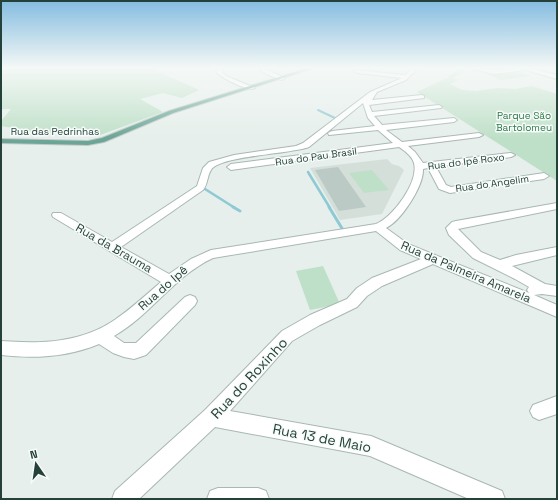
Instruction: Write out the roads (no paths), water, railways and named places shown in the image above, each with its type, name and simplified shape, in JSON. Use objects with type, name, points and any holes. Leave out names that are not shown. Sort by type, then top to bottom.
[{"type":"main road","name":"Rua das Pedrinhas","points":[[1,141],[88,143],[104,140],[171,112],[241,91]]},
{"type":"street","points":[[112,247],[200,188],[204,184],[206,168],[211,164],[231,158],[298,148],[306,145],[374,92],[378,91]]},
{"type":"street","points":[[366,103],[374,92]]},
{"type":"street","points":[[366,103],[422,97]]},
{"type":"street","points":[[366,103],[373,121],[416,157],[420,166],[409,197],[392,221],[378,227]]},
{"type":"street","points":[[371,114],[439,107]]},
{"type":"street","points":[[332,133],[454,120]]},
{"type":"street","name":"Rua do Pau Brasil","points":[[232,167],[306,156],[479,135]]},
{"type":"street","name":"Rua do Ipê Roxo","points":[[420,166],[511,155]]},
{"type":"street","name":"Rua do Angelim","points":[[431,165],[442,187],[450,190],[544,176]]},
{"type":"street","points":[[542,289],[500,265],[478,255],[453,232],[452,228],[456,225],[557,206]]},
{"type":"street","name":"Rua da Brauma","points":[[57,215],[170,281]]},
{"type":"street","name":"Rua da Palmeira Amarela","points":[[378,227],[393,240],[432,260],[557,310]]},
{"type":"street","name":"Rua do Ipê","points":[[1,348],[49,350],[83,343],[101,336],[130,318],[187,266],[198,259],[211,254],[378,227]]},
{"type":"street","points":[[500,265],[516,259],[557,251]]},
{"type":"street","name":"Rua do Roxinho","points":[[123,499],[212,417],[287,336],[315,320],[352,303],[362,292],[377,282],[432,260]]},
{"type":"street","points":[[514,294],[542,289],[557,291]]},
{"type":"street","points":[[101,336],[124,351],[132,352],[140,350],[190,302]]},
{"type":"street","points":[[539,411],[557,405]]},
{"type":"street","name":"Rua 13 de Maio","points":[[212,417],[371,446],[494,499]]},
{"type":"street","points":[[218,499],[258,499]]},
{"type":"waterway","points":[[318,110],[337,119]]},
{"type":"waterway","points":[[308,172],[330,208]]},
{"type":"waterway","points":[[205,189],[235,208]]},
{"type":"waterway","points":[[233,207],[240,211]]},
{"type":"waterway","points":[[329,207],[343,230]]},
{"type":"park label","name":"Parque São Bartolomeu","points":[[524,120]]}]
